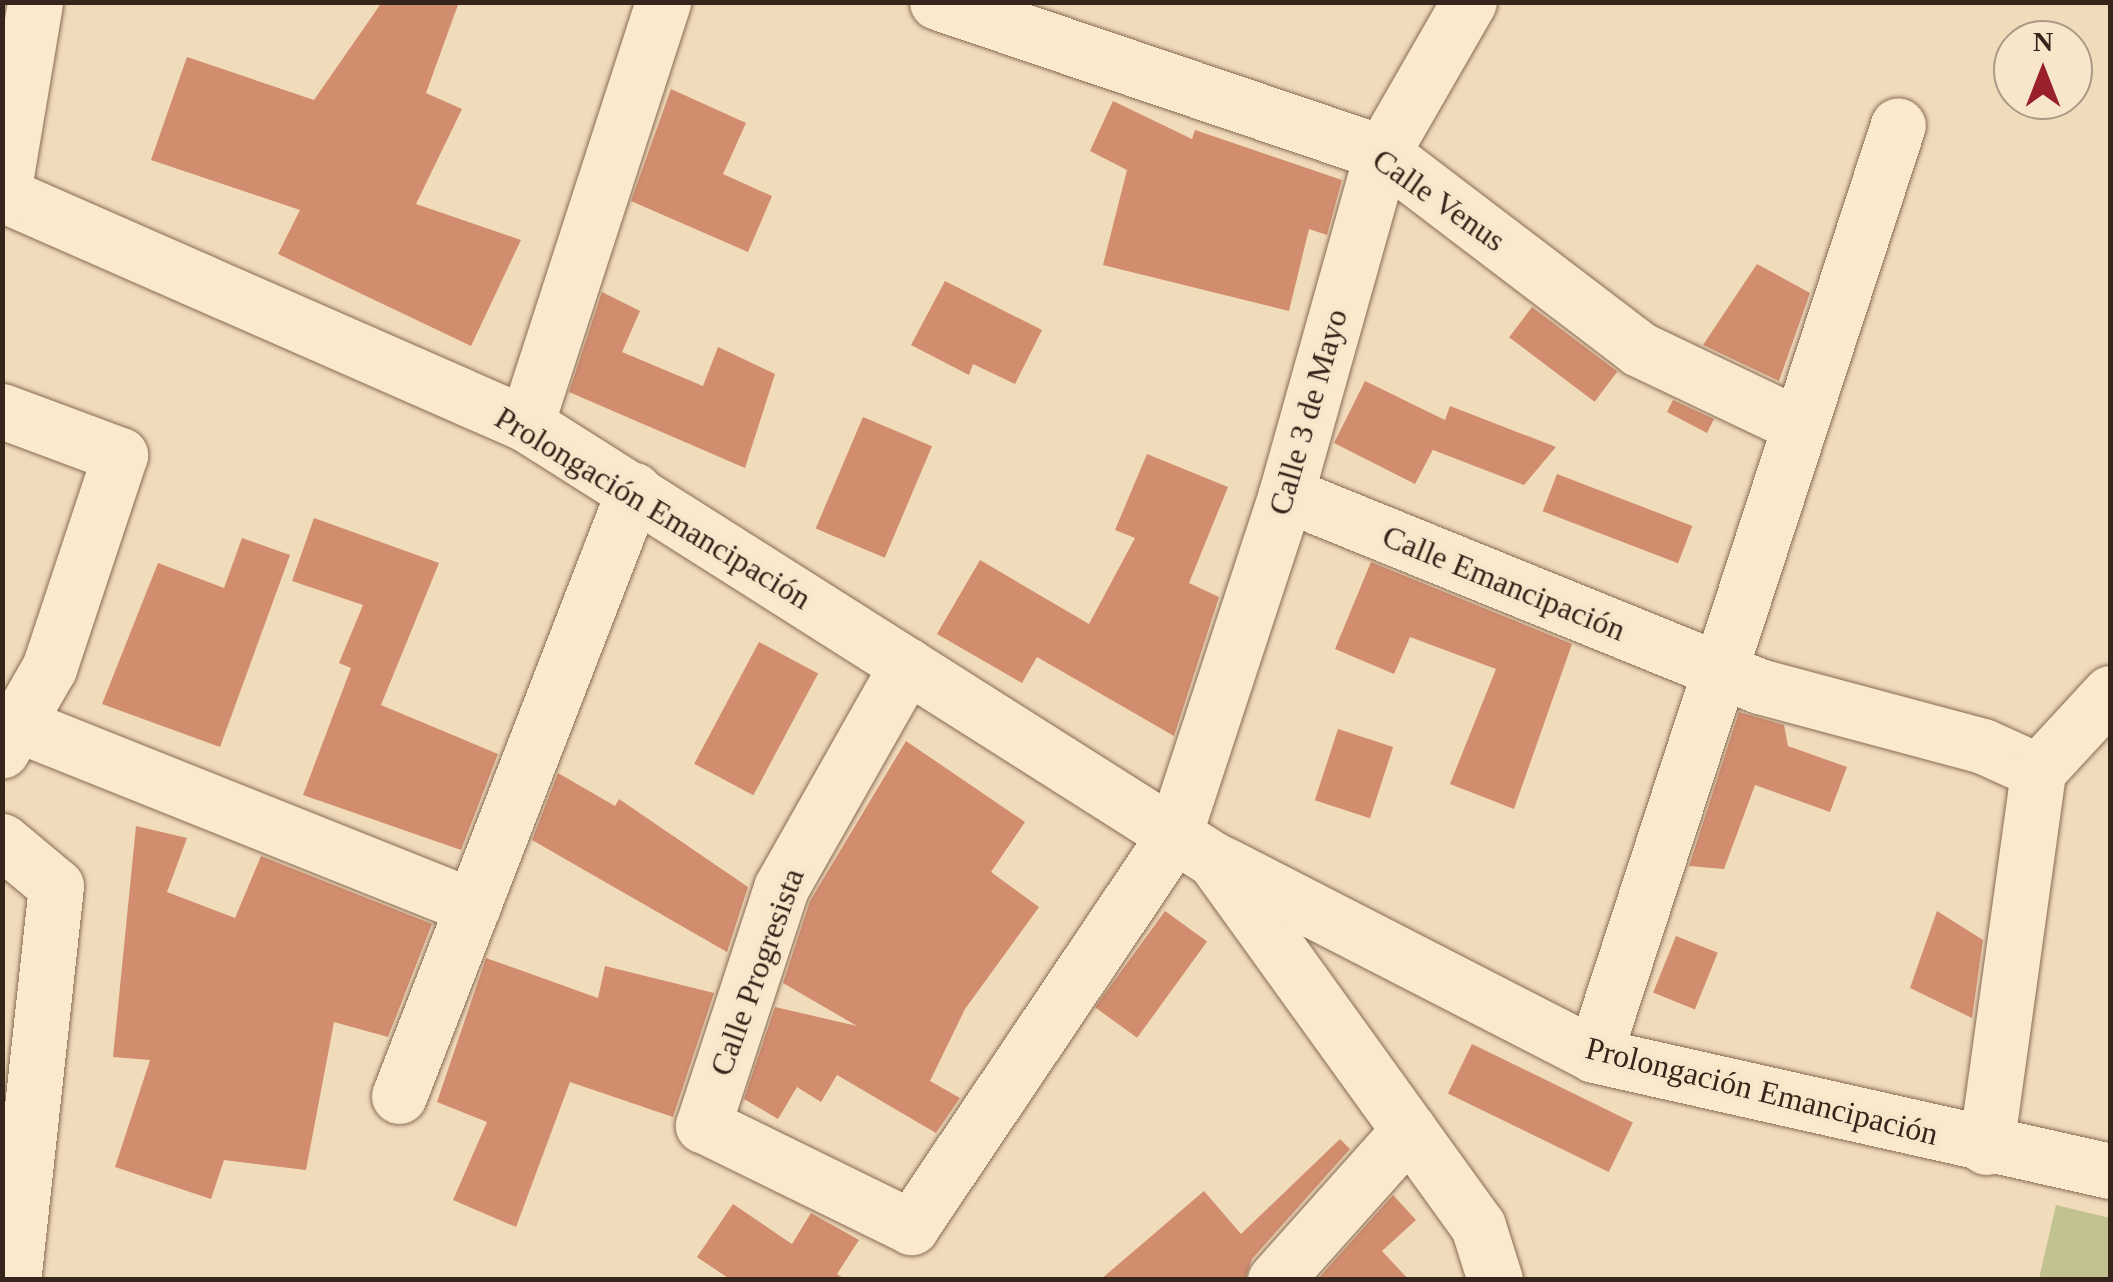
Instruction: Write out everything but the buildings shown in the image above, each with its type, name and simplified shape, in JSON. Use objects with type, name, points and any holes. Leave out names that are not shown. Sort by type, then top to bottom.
[{"type":"street","points":[[3,194],[34,2]]},
{"type":"street","points":[[526,424],[663,2]]},
{"type":"street","name":"Calle Venus","points":[[937,2],[1382,153],[1640,349],[1796,424]]},
{"type":"street","name":"Calle 3 de Mayo","points":[[702,1125],[910,1228],[1194,847],[1286,494],[1382,153],[1469,2]]},
{"type":"street","points":[[1594,1055],[1722,672],[1796,424],[1898,125]]},
{"type":"street","name":"Prolongación Emancipación","points":[[3,194],[526,424],[1194,847],[1594,1055],[2110,1171]]},
{"type":"street","points":[[2,411],[120,455],[49,668],[10,737],[473,907]]},
{"type":"street","points":[[399,1096],[634,490]]},
{"type":"street","name":"Calle Emancipación","points":[[1286,494],[1722,672],[2038,770]]},
{"type":"street","name":"Calle Progresista","points":[[702,1125],[780,888],[907,665]]},
{"type":"street","points":[[1986,1146],[2038,770],[2110,693]]},
{"type":"street","points":[[2,841],[56,886],[13,1280]]},
{"type":"street","name":"Prolongación Emancipación","points":[[1194,847],[1478,1226],[1495,1280]]},
{"type":"street","points":[[1276,1280],[1409,1130]]},
{"type":"green space","points":[[2056,1205],[2110,1218],[2110,1279],[2039,1279]]}]
